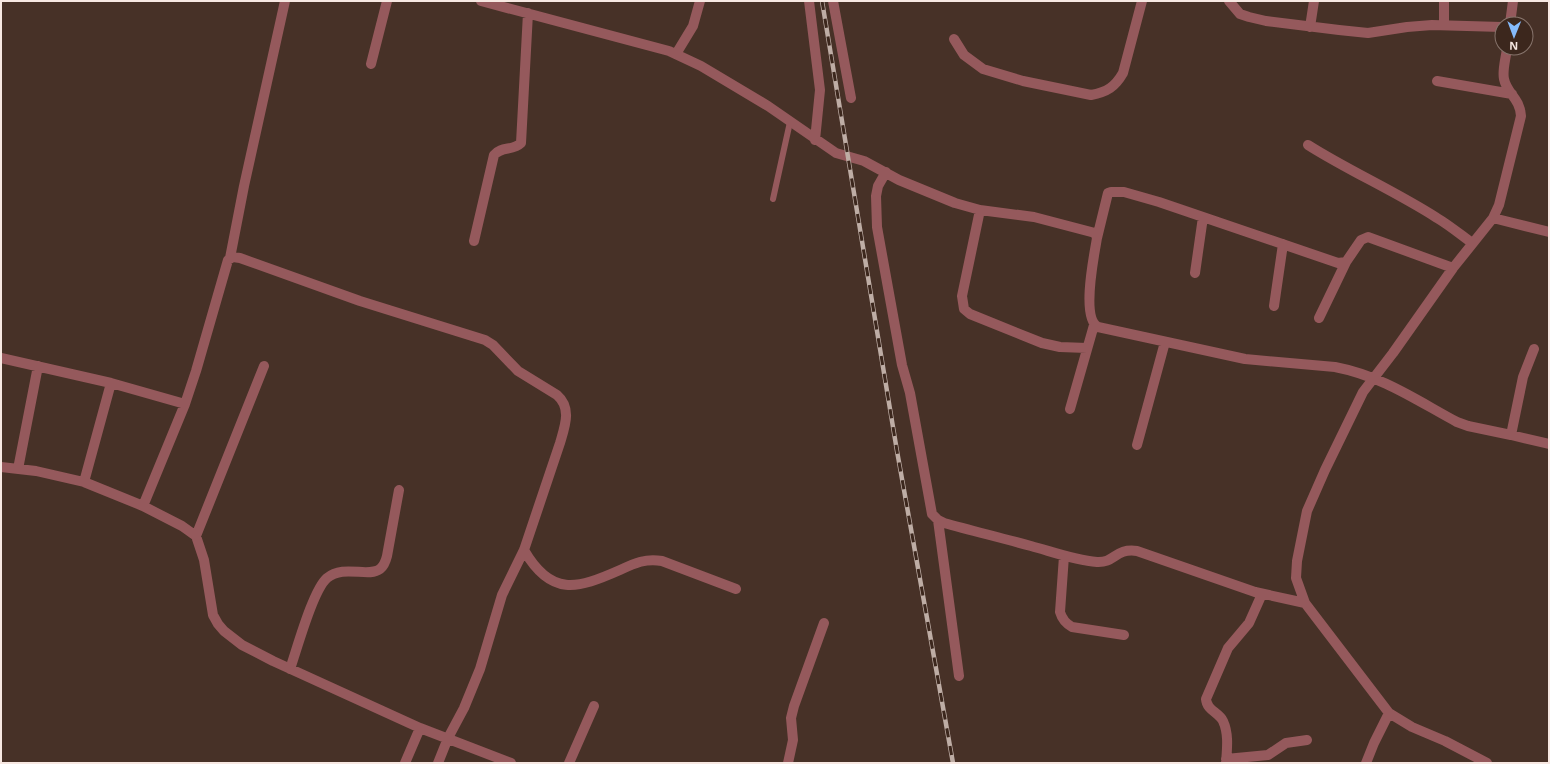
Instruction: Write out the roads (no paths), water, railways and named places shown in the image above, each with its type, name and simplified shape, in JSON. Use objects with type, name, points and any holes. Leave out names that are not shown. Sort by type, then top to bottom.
[{"type":"street","points":[[143,506],[184,404],[230,258],[247,171],[285,1]]},
{"type":"street","points":[[371,64],[388,1]]},
{"type":"street","points":[[481,1],[676,54],[701,66],[768,106],[815,140],[836,153],[864,161],[900,180],[955,203],[980,210],[1034,217],[1092,232],[1097,238]]},
{"type":"street","points":[[676,54],[693,26],[700,1]]},
{"type":"street","points":[[809,1],[820,90],[815,140]]},
{"type":"street","points":[[833,1],[851,98]]},
{"type":"street","points":[[954,39],[964,55],[983,69],[1023,81],[1076,92],[1091,95],[1102,93],[1112,89],[1123,73],[1142,1]]},
{"type":"street","points":[[1229,1],[1240,14],[1248,17],[1310,27],[1368,33],[1420,26],[1444,25],[1494,27]]},
{"type":"street","points":[[1310,27],[1314,1]]},
{"type":"street","points":[[1444,1],[1444,25]]},
{"type":"street","points":[[1511,16],[1513,1]]},
{"type":"street","points":[[474,242],[494,155],[500,150],[515,148],[521,144],[528,13]]},
{"type":"street","points":[[1487,763],[1412,727],[1389,713],[1305,603],[1296,578],[1297,561],[1307,511],[1356,404],[1363,392],[1375,378],[1453,268],[1494,218],[1508,171],[1520,116],[1518,103],[1504,79],[1506,56]]},
{"type":"street","points":[[1437,81],[1512,94]]},
{"type":"street","points":[[1308,145],[1437,218],[1472,243]]},
{"type":"street","points":[[886,172],[878,186],[876,196],[876,227],[902,365],[910,393],[932,514],[944,523],[1064,556],[1099,562],[1112,558],[1120,552],[1128,550],[1137,551],[1262,594],[1305,603]]},
{"type":"street","points":[[1070,409],[1094,325],[1091,318],[1090,295],[1097,238],[1107,196],[1111,192],[1132,194],[1203,216],[1338,263],[1346,262]]},
{"type":"street","points":[[980,210],[962,296],[964,309],[970,314],[1042,343],[1060,347],[1087,348]]},
{"type":"street","points":[[1195,273],[1203,216]]},
{"type":"street","points":[[1494,218],[1549,232]]},
{"type":"street","points":[[1319,318],[1346,262],[1361,240],[1368,237],[1453,268]]},
{"type":"street","points":[[1274,306],[1283,244]]},
{"type":"street","points":[[230,258],[240,258],[354,299],[486,340],[493,345],[518,371],[551,390],[562,399],[566,407],[564,431],[524,550],[502,595],[480,669],[464,708],[448,738],[438,763]]},
{"type":"street","points":[[1094,325],[1104,329],[1257,361],[1335,366],[1375,378],[1457,422],[1468,426],[1549,444]]},
{"type":"street","points":[[1137,445],[1165,342]]},
{"type":"street","points":[[1511,435],[1524,377],[1534,349]]},
{"type":"street","points":[[1,358],[111,383],[184,404]]},
{"type":"street","points":[[18,469],[38,366]]},
{"type":"street","points":[[196,536],[264,366]]},
{"type":"street","points":[[84,482],[111,383]]},
{"type":"street","points":[[1,467],[36,471],[84,482],[143,506],[182,526],[196,536],[204,560],[214,614],[218,624],[224,631],[242,645],[290,669],[420,728],[510,763]]},
{"type":"street","points":[[290,669],[318,589],[326,578],[335,573],[346,571],[374,572],[381,569],[387,556],[399,490]]},
{"type":"street","points":[[938,520],[959,676]]},
{"type":"street","points":[[524,550],[540,573],[550,581],[562,585],[577,585],[598,579],[639,561],[652,559],[662,561],[736,589]]},
{"type":"street","points":[[1064,556],[1060,612],[1062,619],[1072,627],[1124,635]]},
{"type":"street","points":[[1262,594],[1249,623],[1228,648],[1206,699],[1209,708],[1222,719],[1225,726],[1227,737],[1226,761],[1268,755],[1286,743],[1307,740]]},
{"type":"street","points":[[788,763],[793,740],[791,718],[794,706],[824,623]]},
{"type":"street","points":[[568,763],[594,706]]},
{"type":"street","points":[[1366,763],[1389,713]]},
{"type":"street","points":[[405,763],[420,728]]},
{"type":"lane","points":[[772,199],[790,122]]},
{"type":"railway","points":[[822,1],[897,451],[953,763]]}]
